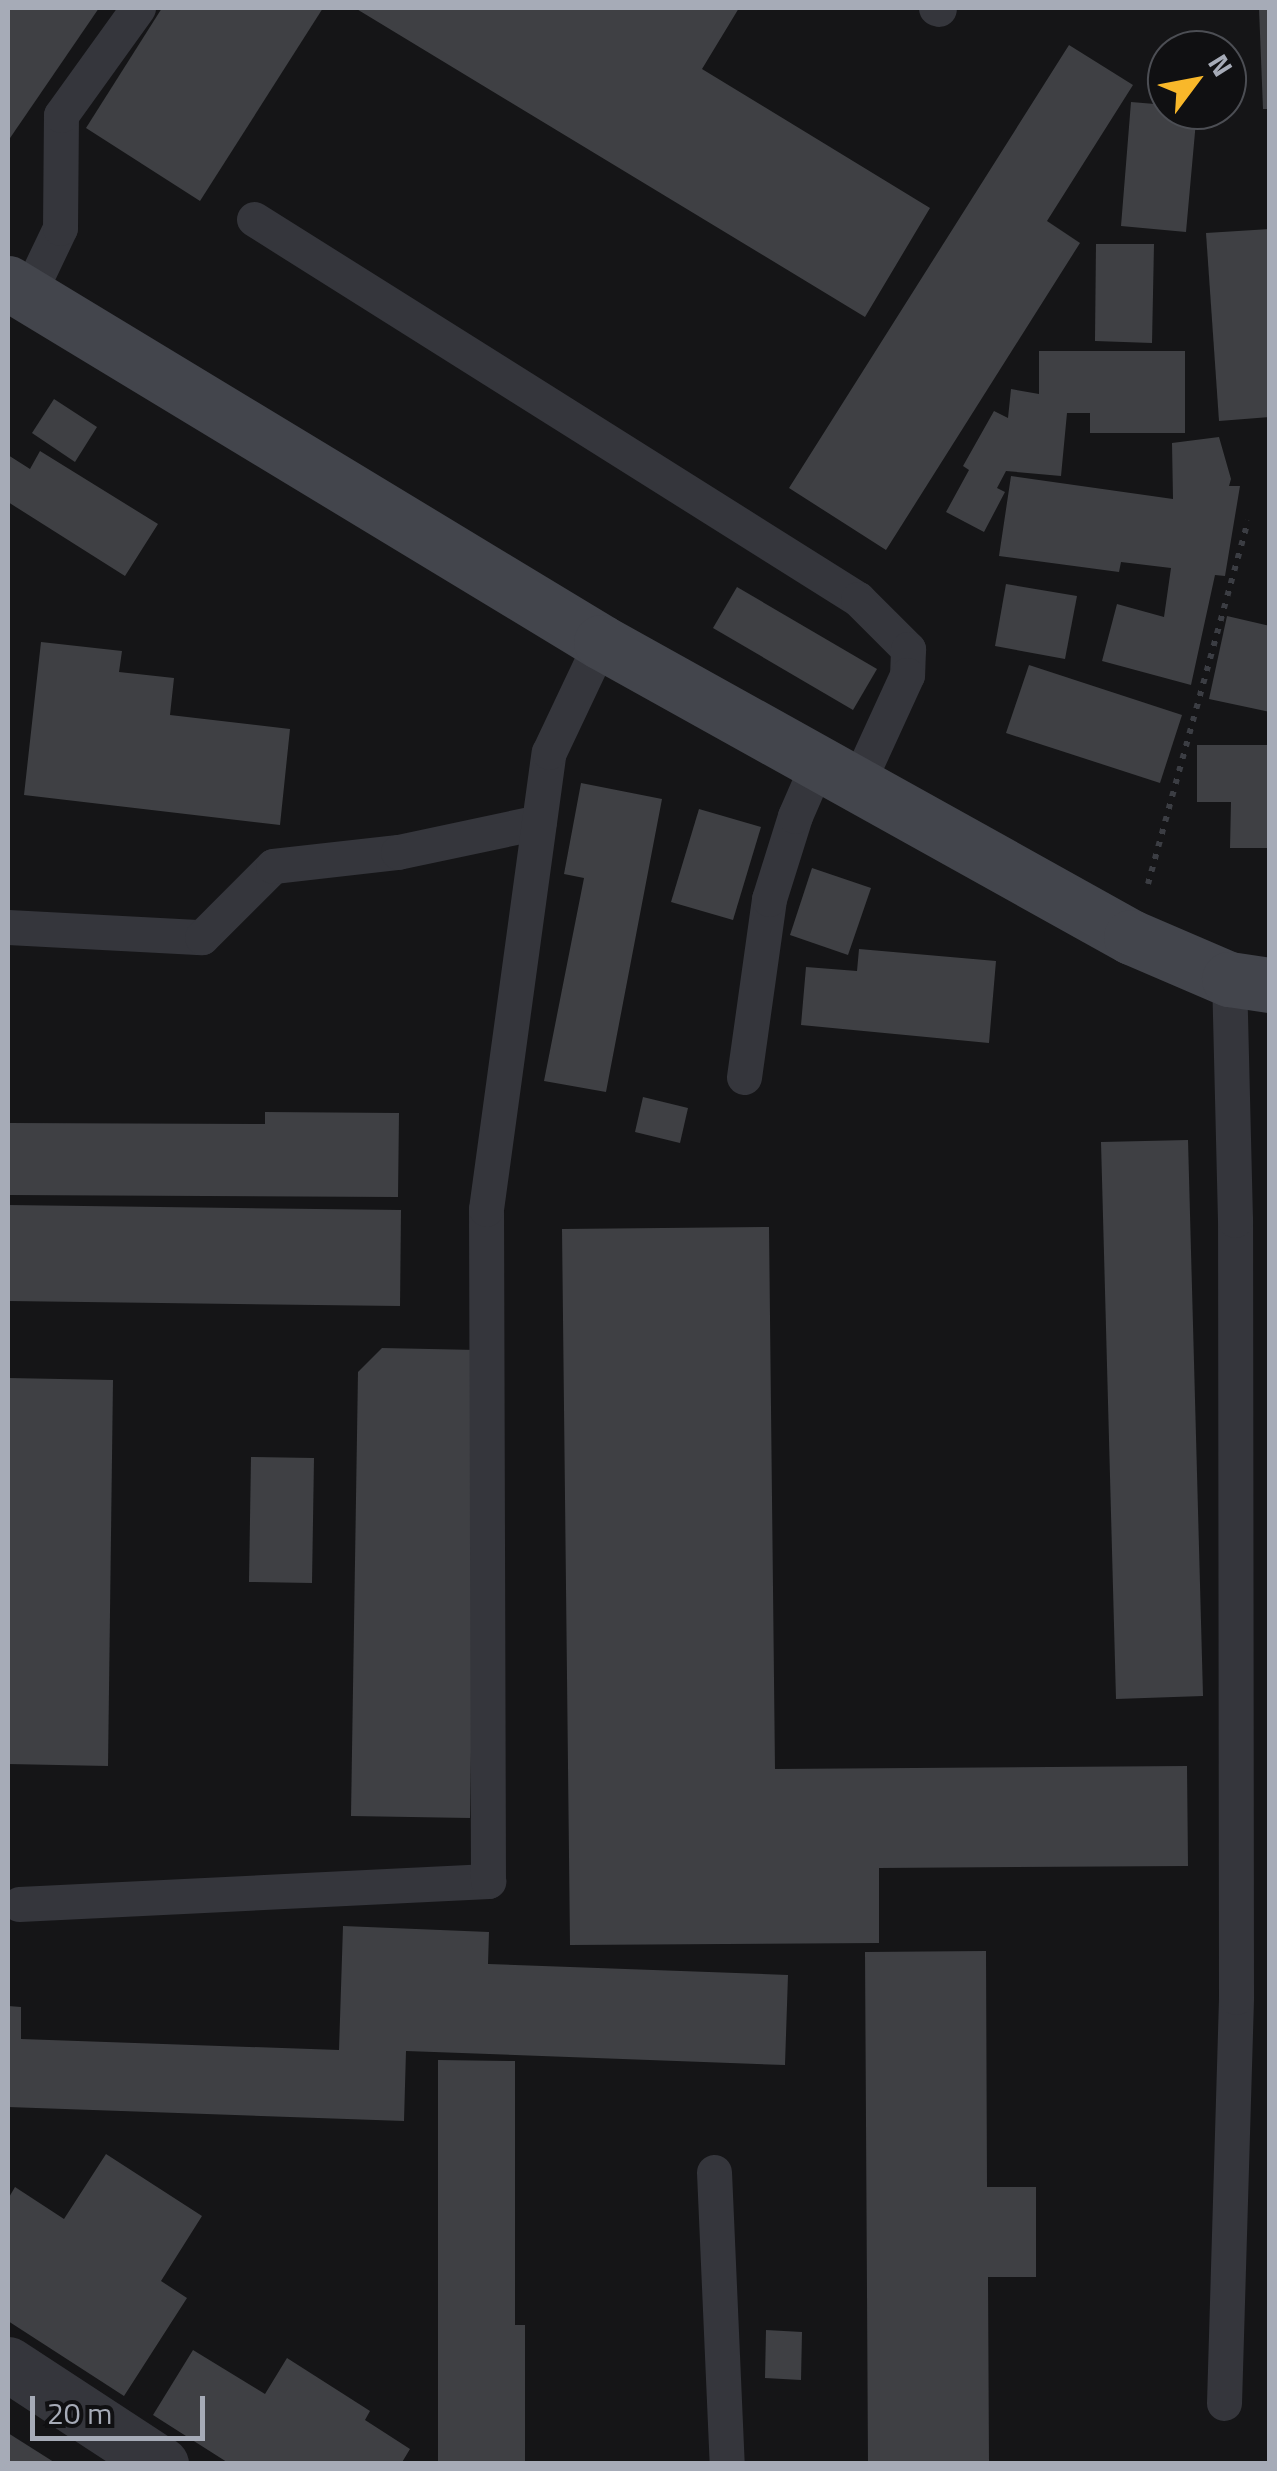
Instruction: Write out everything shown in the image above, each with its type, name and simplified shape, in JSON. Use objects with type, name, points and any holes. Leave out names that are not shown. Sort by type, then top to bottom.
[{"type":"street","points":[[18,289],[601,642],[1131,937],[1249,982]]},
{"type":"street","points":[[8,2364],[162,2464]]},
{"type":"lane","points":[[18,289],[60,228],[61,115],[138,8]]},
{"type":"lane","points":[[254,219],[858,599],[908,649],[907,675],[837,774],[795,816],[769,899],[744,1078]]},
{"type":"lane","points":[[19,1904],[488,1881],[486,1209],[548,752],[601,642]]},
{"type":"lane","points":[[8,927],[202,937],[274,866],[398,852],[539,822]]},
{"type":"lane","points":[[1224,2404],[1236,1997],[1235,1240],[1249,982]]},
{"type":"lane","points":[[714,2172],[727,2464]]},
{"type":"path","points":[[1131,937],[1165,832],[1248,521]]},
{"type":"building","points":[[8,8],[99,8],[8,141]]},
{"type":"building","points":[[162,8],[323,8],[200,201],[86,128]]},
{"type":"building","points":[[355,8],[739,8],[702,69],[930,208],[865,317]]},
{"type":"building","points":[[1259,8],[1270,8],[1270,109],[1263,109]]},
{"type":"building","points":[[1069,45],[1133,85],[1047,221],[1080,243],[886,550],[789,488]]},
{"type":"building","points":[[1131,102],[1147,103],[1147,130],[1195,130],[1186,232],[1121,226]]},
{"type":"building","points":[[1270,229],[1270,417],[1219,421],[1206,233]]},
{"type":"building","points":[[1096,244],[1154,244],[1152,343],[1095,341]]},
{"type":"building","points":[[1039,351],[1185,351],[1185,433],[1090,433],[1090,413],[1067,413],[1061,476],[1006,471],[997,488],[1005,492],[984,532],[946,512],[969,470],[963,466],[994,411],[1008,418],[1011,389],[1039,394]]},
{"type":"building","points":[[54,399],[97,427],[75,462],[32,433]]},
{"type":"building","points":[[1219,437],[1231,479],[1229,486],[1240,486],[1225,576],[1215,575],[1191,685],[1102,661],[1117,604],[1164,617],[1171,568],[1121,562],[1119,572],[999,556],[1011,476],[1173,499],[1172,443]]},
{"type":"building","points":[[40,451],[158,524],[125,576],[8,502],[8,455],[30,469]]},
{"type":"building","points":[[1006,584],[1077,596],[1065,659],[995,646]]},
{"type":"building","points":[[737,587],[877,669],[853,710],[713,628]]},
{"type":"building","points":[[1227,616],[1270,626],[1270,712],[1209,699]]},
{"type":"building","points":[[41,642],[122,651],[119,672],[174,678],[170,715],[290,729],[280,825],[24,795]]},
{"type":"building","points":[[1029,665],[1182,715],[1160,783],[1006,733]]},
{"type":"building","points":[[1197,745],[1270,745],[1270,848],[1230,848],[1231,802],[1197,802]]},
{"type":"building","points":[[581,783],[662,799],[606,1092],[544,1081],[584,878],[564,874]]},
{"type":"building","points":[[699,809],[761,827],[733,920],[671,902]]},
{"type":"building","points":[[812,868],[871,888],[848,955],[790,935]]},
{"type":"building","points":[[859,949],[996,961],[989,1043],[801,1025],[806,967],[857,971]]},
{"type":"building","points":[[643,1097],[688,1108],[680,1143],[635,1132]]},
{"type":"building","points":[[265,1112],[399,1113],[398,1197],[8,1195],[8,1123],[265,1124]]},
{"type":"building","points":[[1188,1140],[1203,1696],[1116,1699],[1101,1142]]},
{"type":"building","points":[[8,1205],[401,1210],[400,1306],[8,1301]]},
{"type":"building","points":[[769,1227],[775,1769],[1187,1766],[1188,1866],[879,1868],[879,1943],[570,1945],[562,1229]]},
{"type":"building","points":[[382,1348],[477,1350],[470,1818],[351,1816],[358,1372]]},
{"type":"building","points":[[8,1378],[113,1380],[108,1766],[8,1764]]},
{"type":"building","points":[[251,1457],[314,1458],[312,1583],[249,1582]]},
{"type":"building","points":[[343,1926],[489,1932],[488,1964],[788,1975],[785,2065],[406,2051],[404,2121],[8,2107],[8,2006],[21,2007],[21,2039],[339,2050]]},
{"type":"building","points":[[986,1951],[987,2187],[1036,2187],[1036,2277],[988,2277],[989,2464],[868,2464],[865,1952]]},
{"type":"building","points":[[438,2060],[515,2061],[515,2325],[525,2325],[525,2464],[438,2464]]},
{"type":"building","points":[[106,2154],[202,2216],[161,2281],[187,2298],[124,2396],[8,2321],[8,2199],[15,2187],[64,2219]]},
{"type":"building","points":[[766,2330],[802,2332],[801,2380],[765,2378]]},
{"type":"building","points":[[193,2350],[265,2394],[287,2358],[370,2411],[365,2420],[410,2449],[401,2464],[230,2464],[153,2415]]},
{"type":"building","points":[[8,2433],[57,2464],[8,2464]]}]
